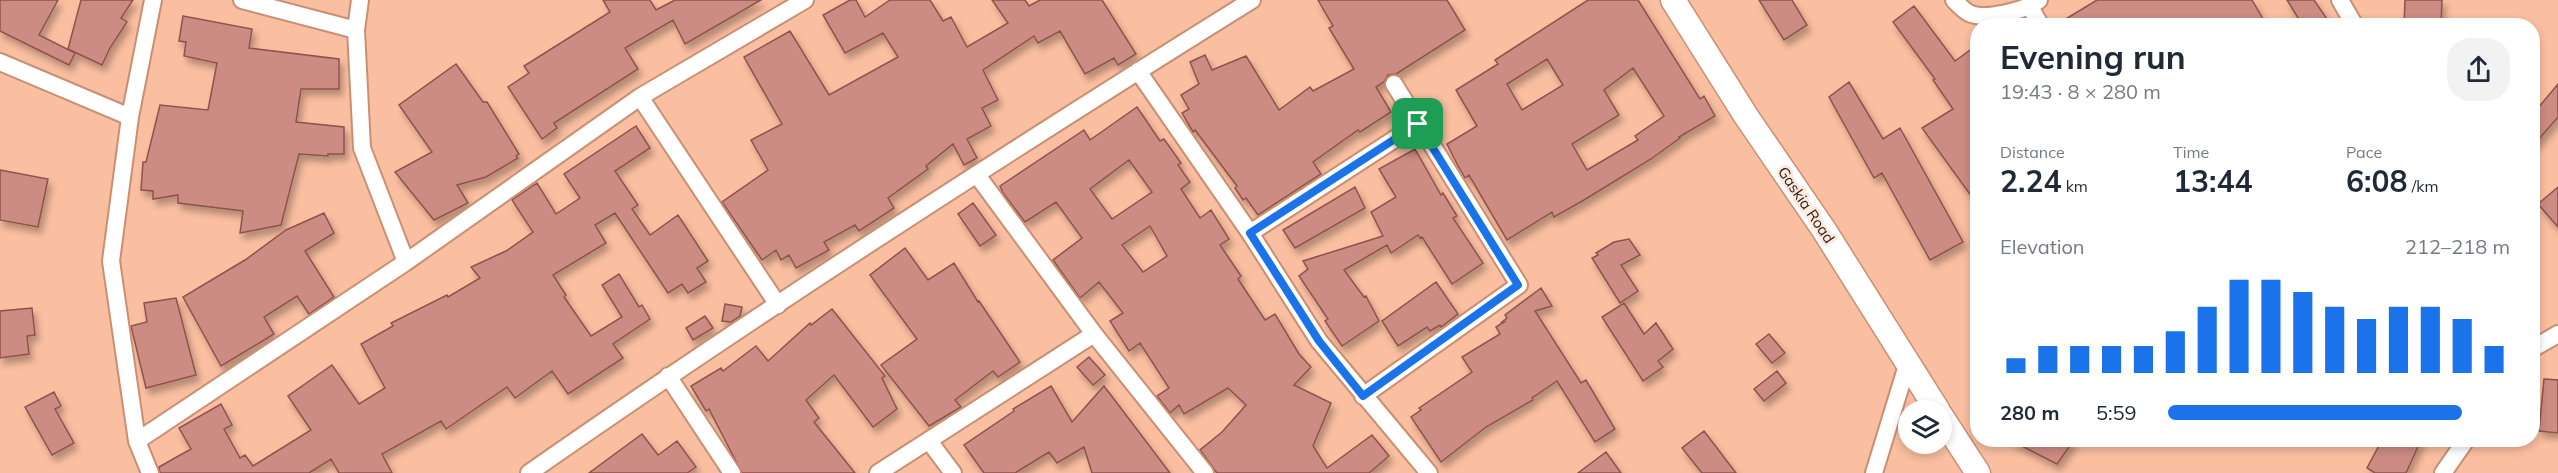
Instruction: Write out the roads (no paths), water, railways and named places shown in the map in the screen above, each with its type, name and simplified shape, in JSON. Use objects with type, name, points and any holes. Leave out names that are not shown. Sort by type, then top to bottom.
[{"type":"main road","name":"Gaskia Road","points":[[1673,0],[1746,116],[1824,230],[1931,400]]},
{"type":"main road","points":[[1952,433],[1978,473]]},
{"type":"street","points":[[150,473],[137,441],[111,261],[130,117],[153,0]]},
{"type":"street","points":[[242,0],[356,30]]},
{"type":"street","points":[[360,0],[356,30],[362,148],[406,262]]},
{"type":"street","points":[[529,473],[668,376],[1138,71],[1252,0]]},
{"type":"street","points":[[1954,0],[1968,13],[1984,16],[2035,4]]},
{"type":"street","points":[[2340,0],[2350,18]]},
{"type":"street","points":[[137,441],[406,262],[640,97],[797,2]]},
{"type":"street","points":[[0,62],[130,117]]},
{"type":"street","points":[[1138,71],[1250,233],[1319,341],[1429,473]]},
{"type":"street","points":[[1363,396],[1518,285],[1394,84]]},
{"type":"street","points":[[640,97],[778,305]]},
{"type":"street","points":[[1250,233],[1418,124]]},
{"type":"street","points":[[977,175],[1094,334],[1205,473]]},
{"type":"street","points":[[878,473],[1094,334]]},
{"type":"street","points":[[2540,344],[2558,334]]},
{"type":"street","points":[[1874,473],[1908,362]]},
{"type":"street","points":[[668,376],[732,473]]},
{"type":"street","points":[[929,441],[953,473]]},
{"type":"street","points":[[2444,473],[2461,447]]}]
